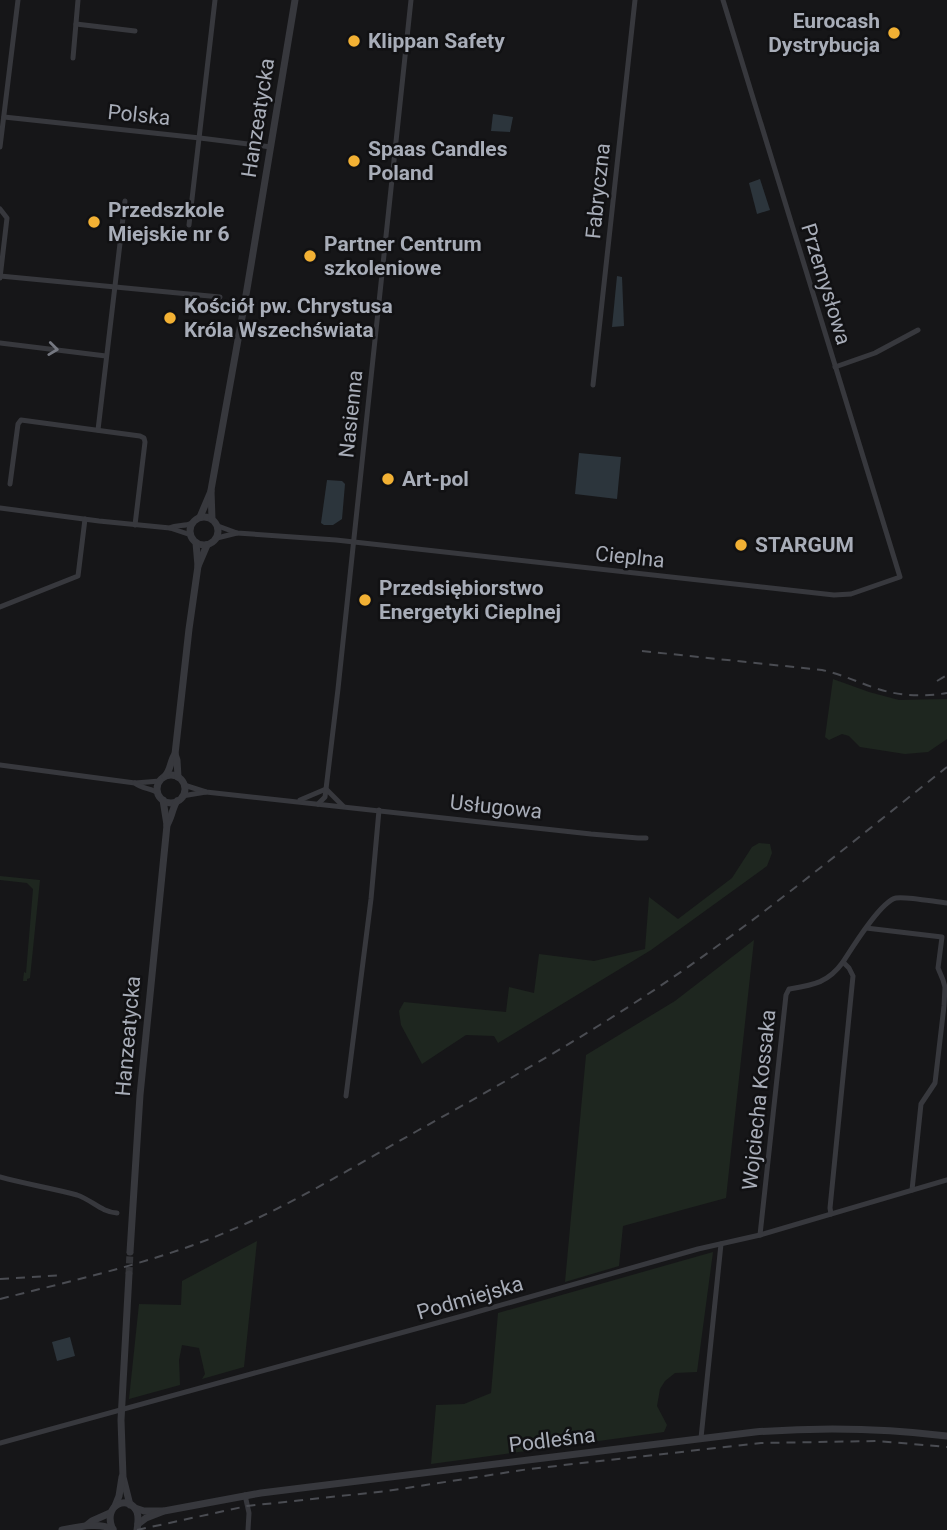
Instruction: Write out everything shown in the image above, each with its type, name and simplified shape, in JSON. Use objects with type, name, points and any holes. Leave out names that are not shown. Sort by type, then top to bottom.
[{"type":"street","points":[[0,147],[18,0]]},
{"type":"street","points":[[73,58],[78,0]]},
{"type":"street","points":[[189,225],[215,0]]},
{"type":"street","name":"Hanzeatycka","points":[[212,519],[211,491],[295,0]]},
{"type":"street","name":"Nasienna","points":[[326,789],[411,0]]},
{"type":"street","name":"Fabryczna","points":[[593,385],[635,0]]},
{"type":"street","name":"Przemysłowa","points":[[723,0],[900,577]]},
{"type":"street","points":[[76,24],[135,31]]},
{"type":"street","points":[[0,86],[8,87]]},
{"type":"street","name":"Polska","points":[[4,117],[271,147]]},
{"type":"street","points":[[98,430],[125,201]]},
{"type":"street","points":[[0,209],[7,218],[0,277],[220,297]]},
{"type":"street","points":[[835,367],[875,353],[918,330]]},
{"type":"street","points":[[0,343],[106,356]]},
{"type":"street","points":[[10,484],[18,424],[21,419],[144,438],[135,525]]},
{"type":"street","name":"Hanzeatycka","points":[[200,517],[211,491]]},
{"type":"street","points":[[0,508],[170,528],[191,536]]},
{"type":"street","points":[[170,528],[187,525],[200,517],[212,519],[218,526],[237,533]]},
{"type":"street","points":[[0,607],[78,576],[85,519]]},
{"type":"street","points":[[135,783],[152,790],[170,803],[184,793],[184,785],[178,777],[175,754],[198,566],[196,543],[190,529],[192,523]]},
{"type":"street","points":[[217,538],[218,526]]},
{"type":"street","points":[[198,566],[207,545],[217,538],[237,533]]},
{"type":"street","name":"Cieplna","points":[[237,533],[354,542],[834,595],[851,594],[900,577]]},
{"type":"street","points":[[196,543],[207,545]]},
{"type":"street","points":[[160,797],[158,785],[169,771],[175,754]]},
{"type":"street","points":[[0,765],[135,783],[172,775],[178,777]]},
{"type":"street","name":"Usługowa","points":[[184,785],[206,792],[646,838]]},
{"type":"street","points":[[318,804],[325,797],[326,789]]},
{"type":"street","points":[[326,789],[343,806]]},
{"type":"street","name":"Usługowa","points":[[296,801],[326,789]]},
{"type":"street","name":"Usługowa","points":[[179,799],[206,792]]},
{"type":"street","name":"Hanzeatycka","points":[[130,1252],[140,1095],[167,825],[165,807],[160,797]]},
{"type":"street","name":"Hanzeatycka","points":[[167,825],[172,808],[179,799]]},
{"type":"street","points":[[346,1096],[371,899],[379,810]]},
{"type":"street","points":[[831,1214],[853,976],[843,962],[888,901],[897,897],[947,903]]},
{"type":"street","points":[[866,928],[942,937],[937,968],[943,980],[944,1006],[935,1083],[921,1104],[912,1190]]},
{"type":"street","name":"Wojciecha Kossaka","points":[[760,1235],[786,995],[789,989],[829,978],[843,962]]},
{"type":"street","points":[[0,1177],[78,1196],[105,1211],[117,1213]]},
{"type":"street","name":"Podmiejska","points":[[0,1443],[698,1249],[760,1235],[947,1180]]},
{"type":"street","points":[[701,1438],[721,1244]]},
{"type":"street","points":[[129,1274],[121,1409],[123,1477],[126,1496],[138,1514],[137,1527]]},
{"type":"street","name":"Podleśna","points":[[137,1527],[146,1518],[164,1511],[245,1495],[701,1438],[764,1431],[821,1429],[880,1430],[947,1436]]},
{"type":"street","points":[[113,1530],[109,1520],[118,1501],[123,1477]]},
{"type":"street","points":[[245,1495],[249,1513],[248,1530]]},
{"type":"street","name":"Podleśna","points":[[112,1510],[124,1503],[164,1511]]},
{"type":"street","points":[[87,1525],[112,1510]]},
{"type":"street","points":[[62,1530],[87,1525],[113,1530]]},
{"type":"shaded area","points":[[493,114],[513,117],[510,132],[491,131]]},
{"type":"shaded area","points":[[760,179],[770,210],[757,214],[749,183]]},
{"type":"shaded area","points":[[617,276],[622,277],[624,326],[612,327]]},
{"type":"shaded area","points":[[579,453],[621,457],[617,499],[575,494]]},
{"type":"shaded area","points":[[327,480],[342,481],[345,484],[342,519],[333,525],[321,523]]},
{"type":"shaded area","points":[[833,679],[899,700],[947,699],[947,739],[928,752],[905,754],[860,747],[849,736],[842,734],[829,740],[825,737]]},
{"type":"shaded area","points":[[759,843],[770,844],[772,853],[767,866],[651,950],[498,1043],[494,1036],[466,1035],[422,1064],[401,1025],[399,1011],[404,1002],[506,1012],[509,987],[534,993],[539,954],[594,961],[645,949],[649,897],[678,919],[732,878],[752,847]]},
{"type":"shaded area","points":[[0,876],[40,880],[30,978],[27,981],[23,981],[24,972],[26,973],[33,889],[27,883],[0,880]]},
{"type":"shaded area","points":[[754,940],[726,1198],[623,1226],[619,1266],[565,1282],[586,1055],[675,1001]]},
{"type":"shaded area","points":[[257,1241],[244,1367],[202,1379],[205,1374],[199,1348],[182,1345],[179,1360],[180,1385],[129,1399],[139,1304],[181,1305],[182,1281]]},
{"type":"shaded area","points":[[713,1252],[697,1372],[675,1373],[660,1389],[657,1406],[667,1425],[664,1432],[431,1464],[436,1405],[464,1404],[491,1393],[498,1313]]},
{"type":"shaded area","points":[[70,1337],[75,1356],[57,1361],[52,1342]]},
{"type":"tunnel","points":[[129,1274],[130,1252]]},
{"type":"railway","points":[[642,651],[822,670],[884,691],[902,694],[947,693]]},
{"type":"railway","points":[[937,681],[947,675]]},
{"type":"railway","points":[[0,1299],[107,1272],[186,1248],[265,1215],[341,1174],[546,1058],[672,978],[777,902],[947,767]]},
{"type":"railway","points":[[0,1279],[63,1275]]},
{"type":"railway","points":[[137,1530],[247,1506],[387,1491],[529,1469],[761,1443],[878,1441],[947,1447]]},
{"type":"place","name":"Eurocash Dystrybucja","points":[[894,33]]},
{"type":"place","name":"Klippan Safety","points":[[354,41]]},
{"type":"place","name":"Spaas Candles Poland","points":[[354,161]]},
{"type":"place","name":"Przedszkole Miejskie nr 6","points":[[94,222]]},
{"type":"place","name":"Partner Centrum szkoleniowe","points":[[310,256]]},
{"type":"place","name":"Kościół pw. Chrystusa Króla Wszechświata","points":[[170,318]]},
{"type":"place","name":"Art-pol","points":[[388,479]]},
{"type":"place","name":"STARGUM","points":[[741,545]]},
{"type":"place","name":"Przedsiębiorstwo Energetyki Cieplnej","points":[[365,600]]}]
